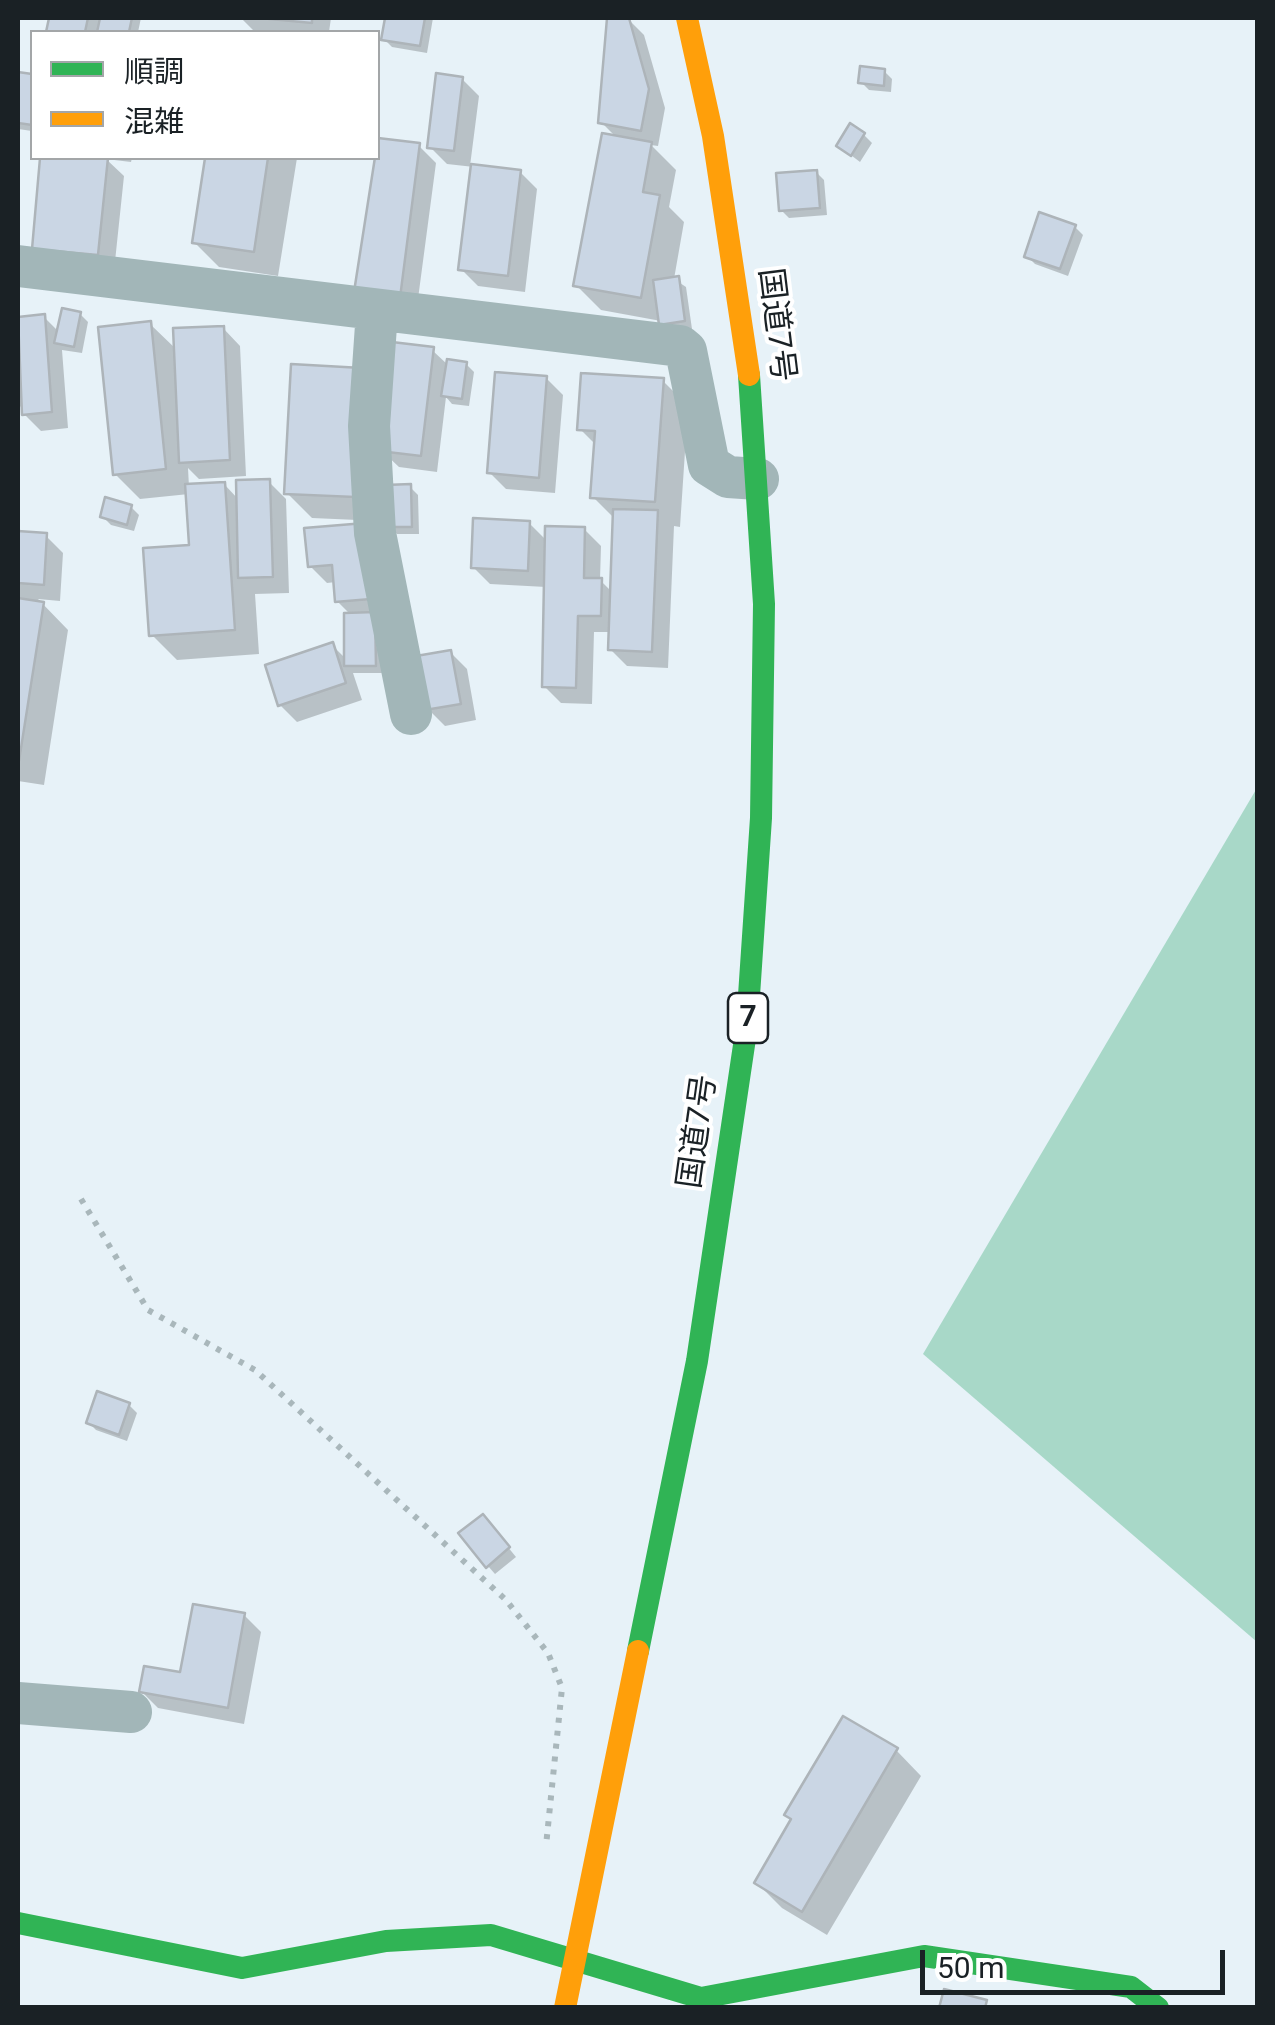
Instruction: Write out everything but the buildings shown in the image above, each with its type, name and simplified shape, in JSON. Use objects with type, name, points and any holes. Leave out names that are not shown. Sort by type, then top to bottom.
[{"type":"main road","name":"国道7号","points":[[565,2008],[690,1400],[747,1025],[761,818],[764,604],[748,351],[732,244],[688,18]]},
{"type":"main road","points":[[18,1924],[242,1968],[386,1942],[491,1936],[701,1998],[924,1956],[1131,1987],[1158,2008]]},
{"type":"street","points":[[18,266],[680,346],[686,350],[709,466],[728,477],[758,478]]},
{"type":"street","points":[[376,310],[370,426],[375,534],[411,714]]},
{"type":"street","points":[[18,1703],[131,1712]]},
{"type":"path","points":[[81,1200],[148,1310],[254,1370],[506,1600],[548,1653],[562,1688],[545,1854]]},
{"type":"green space","points":[[1257,788],[1257,1642],[923,1354]]},
{"type":"traffic: fast","points":[[638,1651],[697,1361],[747,1025],[761,818],[764,604],[749,375]]},
{"type":"traffic: fast","points":[[18,1923],[242,1968],[386,1941],[491,1935],[701,1998],[924,1956],[1131,1987],[1158,2008]]},
{"type":"traffic: slow","points":[[687,18],[713,136],[749,375]]},
{"type":"traffic: slow","points":[[565,2008],[638,1651]]}]
